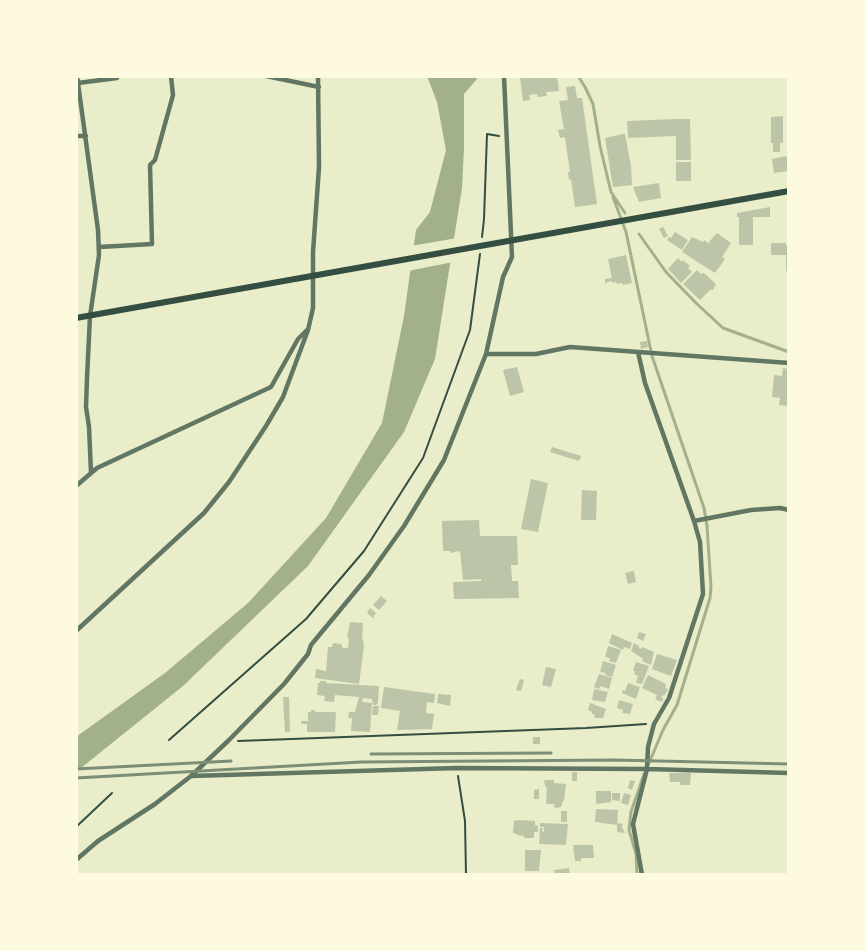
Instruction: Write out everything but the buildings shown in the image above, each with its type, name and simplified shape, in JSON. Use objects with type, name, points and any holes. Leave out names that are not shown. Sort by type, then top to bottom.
[{"type":"main road","points":[[76,318],[789,191]]},
{"type":"street","points":[[77,76],[99,246],[90,316],[86,407],[90,427],[91,473]]},
{"type":"street","points":[[78,82],[117,78],[118,76]]},
{"type":"street","points":[[99,246],[152,244],[150,165],[156,160],[173,94],[171,76]]},
{"type":"street","points":[[266,76],[319,87]]},
{"type":"street","points":[[76,630],[204,513],[229,482],[283,398],[308,330],[317,275],[313,252],[319,167],[318,76]]},
{"type":"street","points":[[76,860],[98,841],[155,804],[191,776],[284,684],[308,654],[311,646],[369,575],[404,526],[444,460],[473,391],[486,354],[503,277],[512,257],[509,240],[504,76]]},
{"type":"street","points":[[76,136],[86,136]]},
{"type":"street","points":[[76,486],[97,468],[271,387],[278,378],[298,339],[308,330]]},
{"type":"street","points":[[486,354],[536,354],[570,348],[789,363]]},
{"type":"street","points":[[638,352],[645,383],[700,542],[703,594],[669,698],[654,724],[648,747],[647,769],[633,824],[642,875]]},
{"type":"street","points":[[694,521],[751,510],[780,508],[789,510]]},
{"type":"street","points":[[191,776],[456,768],[647,769],[789,773]]},
{"type":"path","points":[[482,238],[487,134],[506,137]]},
{"type":"path","points":[[170,740],[306,619],[364,550],[418,466],[423,458],[470,330],[481,247]]},
{"type":"path","points":[[228,741],[654,724]]},
{"type":"path","points":[[456,768],[465,821],[466,875]]},
{"type":"path","points":[[76,827],[112,793]]},
{"type":"shaded area","points":[[427,76],[476,76],[477,79],[464,94],[462,188],[435,359],[404,432],[308,566],[183,686],[76,772],[76,737],[165,673],[248,603],[326,518],[382,423],[404,316],[416,230],[430,212],[446,150],[437,102]]},
{"type":"pier","points":[[457,238],[453,262],[408,271],[411,246]]},
{"type":"waterway","points":[[578,76],[593,104],[600,146],[611,192],[625,213]]},
{"type":"waterway","points":[[613,197],[626,232],[652,356],[704,508],[711,587],[710,598],[677,705],[663,730],[649,763]]},
{"type":"waterway","points":[[639,234],[666,272],[723,328],[789,352]]},
{"type":"waterway","points":[[637,875],[636,854],[629,830],[631,812],[644,774]]},
{"type":"railway","points":[[371,754],[551,753]]},
{"type":"railway","points":[[76,778],[361,762],[615,760],[789,764]]},
{"type":"railway","points":[[76,769],[231,761]]}]
